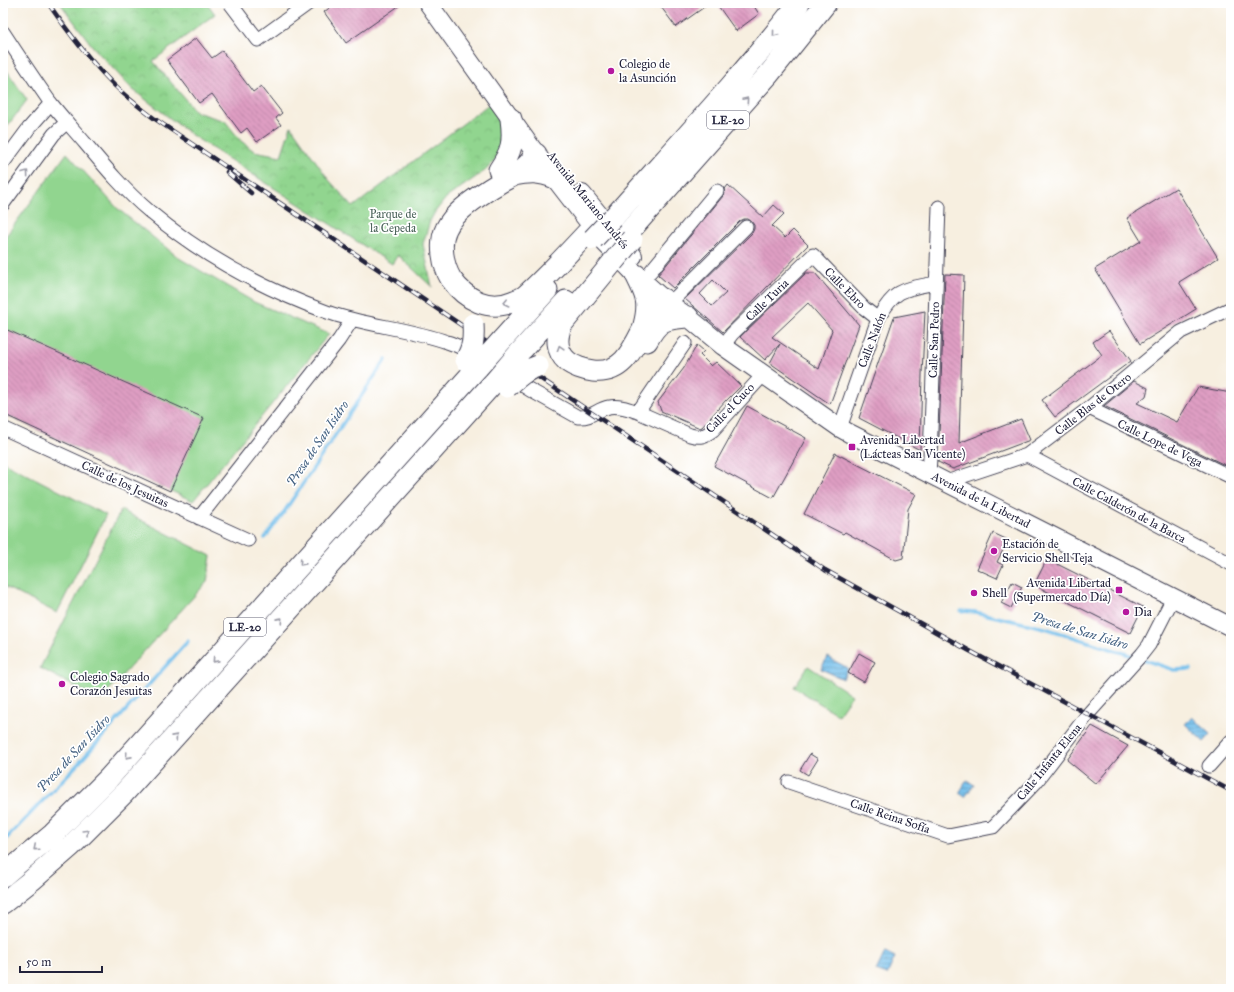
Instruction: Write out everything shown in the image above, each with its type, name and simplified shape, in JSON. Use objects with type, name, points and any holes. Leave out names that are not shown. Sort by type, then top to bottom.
[{"type":"highway","name":"LE-20","points":[[3,876],[53,834],[108,779],[320,544],[389,454],[456,375],[467,358],[502,340],[590,236],[604,212],[744,71],[775,35],[799,3]]},
{"type":"highway","name":"LE-20","points":[[3,903],[71,846],[124,793],[354,537],[501,383],[520,353],[670,194],[717,133],[773,69],[826,3]]},
{"type":"highway","points":[[511,119],[513,134],[512,143],[507,157],[506,173],[500,182],[458,213],[445,230],[442,253],[444,265],[450,276],[457,286],[468,296],[480,303],[493,306],[508,304],[524,297],[590,236]]},
{"type":"highway","points":[[467,358],[473,348],[473,324],[470,313],[444,284],[438,272],[434,259],[433,245],[435,231],[439,221],[447,209],[455,201],[506,173],[522,170],[530,163],[536,152]]},
{"type":"highway","points":[[506,173],[527,172],[544,174],[555,178]]},
{"type":"highway","points":[[610,259],[562,324],[558,334],[558,344],[561,354],[568,362],[579,368],[600,372],[610,370],[620,365],[647,330],[670,319],[664,293]]},
{"type":"highway","points":[[647,330],[647,301],[644,291],[664,293]]},
{"type":"highway","points":[[501,383],[518,377],[528,370],[538,366],[553,366],[586,380],[598,382],[610,380],[622,374],[632,366],[647,330],[652,312],[664,293]]},
{"type":"main road","name":"Avenida Mariano Andrés","points":[[428,3],[438,10],[494,86],[502,88],[533,130],[604,212],[634,257],[664,293]]},
{"type":"main road","name":"Avenida Mariano Andrés","points":[[438,10],[511,119],[604,242],[664,293]]},
{"type":"main road","points":[[533,130],[536,152],[544,154],[587,208],[604,212]]},
{"type":"main road","name":"Avenida de la Libertad","points":[[664,293],[723,346],[840,428],[1231,627]]},
{"type":"street","points":[[230,3],[258,40],[309,3]]},
{"type":"street","points":[[3,32],[51,102],[103,165],[150,211],[205,252],[238,272],[274,290],[326,312],[352,320],[420,334],[447,342],[467,358]]},
{"type":"street","points":[[3,163],[29,128],[51,102]]},
{"type":"street","points":[[3,204],[54,134],[67,122]]},
{"type":"street","points":[[664,293],[717,191]]},
{"type":"street","name":"Calle San Pedro","points":[[929,473],[939,207]]},
{"type":"street","points":[[664,293],[746,228]]},
{"type":"street","name":"Calle Ebro","points":[[813,255],[864,308],[878,319]]},
{"type":"street","name":"Calle Turia","points":[[723,346],[732,334],[813,255]]},
{"type":"street","name":"Calle Nalón","points":[[840,428],[878,319],[883,310],[893,297],[906,289],[936,283]]},
{"type":"street","name":"Calle Blas de Otero","points":[[946,482],[1027,455],[1089,408],[1181,332],[1231,308]]},
{"type":"street","points":[[199,518],[339,340],[352,320]]},
{"type":"street","points":[[467,358],[466,350],[530,390],[578,417],[585,417],[609,407],[618,407],[638,412],[685,343]]},
{"type":"street","name":"Calle el Cuco","points":[[638,412],[690,435],[702,437],[713,430],[764,374]]},
{"type":"street","name":"Calle Lope de Vega","points":[[1089,408],[1231,477]]},
{"type":"street","name":"Calle de los Jesuitas","points":[[3,428],[248,540]]},
{"type":"street","name":"Calle Calderón de la Barca","points":[[1027,455],[1231,564]]},
{"type":"street","name":"Calle Infanta Elena","points":[[993,827],[1036,782],[1088,714],[1139,658],[1149,645],[1173,598]]},
{"type":"street","points":[[1209,766],[1231,741]]},
{"type":"street","name":"Calle Reina Sofía","points":[[789,782],[948,836],[993,827]]},
{"type":"green space","name":"Parque de la Cepeda","points":[[60,3],[207,3],[215,14],[153,61],[196,112],[225,121],[241,141],[254,151],[281,156],[291,126],[329,180],[353,207],[489,104],[503,120],[500,155],[486,170],[446,198],[430,221],[423,244],[432,287],[398,255],[392,264],[193,136],[132,89],[93,47]]},
{"type":"green space","points":[[3,65],[27,100],[3,132]]},
{"type":"green space","points":[[67,153],[118,209],[179,258],[254,302],[329,334],[193,501],[3,414],[3,240]]},
{"type":"green space","points":[[3,462],[106,515],[57,613],[3,586]]},
{"type":"green space","points":[[121,510],[211,556],[207,582],[100,700],[40,668]]},
{"type":"green space","points":[[808,666],[852,695],[838,715],[794,687]]},
{"type":"water","points":[[827,657],[848,668],[843,679],[821,669]]},
{"type":"water","points":[[1192,717],[1211,734],[1204,742],[1185,724]]},
{"type":"water","points":[[967,780],[974,785],[965,797],[959,793]]},
{"type":"water","points":[[885,952],[895,957],[887,975],[876,971]]},
{"type":"building","points":[[336,3],[403,3],[346,43],[324,12]]},
{"type":"building","points":[[666,3],[710,3],[676,27],[661,7]]},
{"type":"building","points":[[716,3],[752,3],[759,14],[736,31]]},
{"type":"building","points":[[196,38],[212,58],[222,51],[253,92],[261,86],[282,113],[276,118],[281,125],[257,142],[247,128],[241,133],[212,94],[199,103],[167,60]]},
{"type":"building","points":[[728,185],[763,217],[774,205],[784,214],[772,226],[785,238],[793,230],[808,245],[723,332],[685,299],[752,233],[754,225],[751,221],[744,219],[740,221],[673,288],[658,275],[723,196]],"holes":[[[713,280],[726,293],[712,306],[700,294]]]},
{"type":"building","points":[[1176,188],[1218,258],[1179,282],[1196,309],[1140,344],[1095,269],[1141,241],[1127,218]]},
{"type":"building","points":[[806,273],[815,273],[859,325],[830,404],[770,363],[780,344],[765,360],[740,337]],"holes":[[[808,303],[832,330],[819,369],[772,337]]]},
{"type":"building","points":[[945,274],[964,275],[959,443],[1021,419],[1030,440],[953,469],[938,462]]},
{"type":"building","points":[[925,311],[920,450],[859,418],[894,317]]},
{"type":"building","points":[[3,328],[204,418],[170,491],[3,414]]},
{"type":"building","points":[[1109,331],[1131,361],[1055,417],[1042,400],[1102,355],[1093,342]]},
{"type":"building","points":[[697,345],[704,351],[700,355],[711,366],[716,362],[741,386],[700,428],[661,411],[658,402],[684,368]]},
{"type":"building","points":[[1134,381],[1148,388],[1146,396],[1137,403],[1177,422],[1198,387],[1231,393],[1231,468],[1104,406]]},
{"type":"building","points":[[747,406],[806,438],[773,498],[714,466]]},
{"type":"building","points":[[835,453],[916,494],[908,509],[903,558],[896,560],[845,532],[843,534],[804,514]]},
{"type":"building","name":"Estación de Servicio Shell Teja","points":[[993,533],[1008,540],[997,562],[1003,565],[997,578],[977,569]]},
{"type":"building","points":[[1047,559],[1143,607],[1130,633],[1034,585]]},
{"type":"building","points":[[1012,582],[1022,587],[1011,608],[1001,603]]},
{"type":"building","points":[[859,653],[875,662],[864,682],[848,673]]},
{"type":"building","points":[[1092,726],[1128,746],[1096,784],[1067,760]]},
{"type":"building","points":[[810,754],[818,759],[808,775],[800,770]]},
{"type":"waterway","name":"Presa de San Isidro","points":[[265,538],[282,515],[386,359]]},
{"type":"waterway","name":"Presa de San Isidro","points":[[961,611],[975,612],[1045,628],[1136,657]]},
{"type":"waterway","name":"Presa de San Isidro","points":[[3,842],[78,764],[188,641]]},
{"type":"waterway","name":"Presa de San Isidro","points":[[1142,659],[1174,670],[1191,669]]},
{"type":"railway","points":[[48,3],[63,25],[96,66],[124,94],[155,119],[825,570],[968,650],[1231,791]]},
{"type":"railway","points":[[227,172],[251,193]]},
{"type":"place","name":"Colegio de la Asunción","points":[[611,71]]},
{"type":"place","name":"Avenida Libertad (Lácteas San Vicente)","points":[[852,447]]},
{"type":"place","name":"Estación de Servicio Shell Teja","points":[[994,551]]},
{"type":"place","name":"Avenida Libertad (Supermercado Día)","points":[[1119,590]]},
{"type":"place","name":"Shell","points":[[974,593]]},
{"type":"place","name":"Dia","points":[[1126,612]]},
{"type":"place","name":"Colegio Sagrado Corazón Jesuitas","points":[[62,684]]}]
